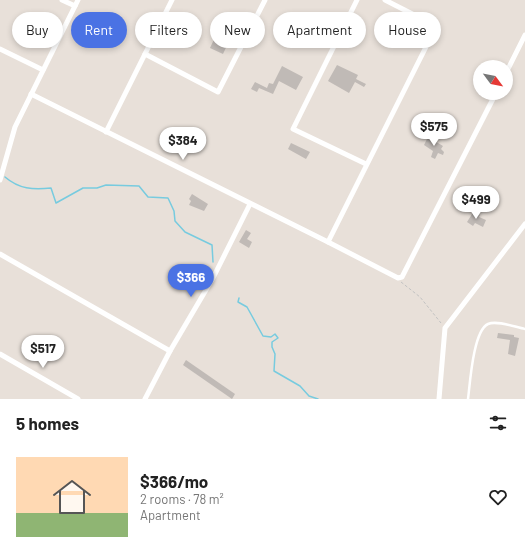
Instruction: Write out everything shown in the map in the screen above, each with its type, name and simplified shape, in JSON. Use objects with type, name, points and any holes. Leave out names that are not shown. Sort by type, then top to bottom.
[{"type":"street","points":[[62,0],[75,6]]},
{"type":"street","points":[[0,180],[15,127],[78,0]]},
{"type":"street","points":[[106,132],[172,0]]},
{"type":"street","points":[[145,54],[218,92],[265,0]]},
{"type":"street","points":[[357,0],[293,129],[366,164]]},
{"type":"street","points":[[328,242],[434,31],[430,23],[385,0]]},
{"type":"street","points":[[512,60],[525,35]]},
{"type":"street","points":[[0,49],[43,70]]},
{"type":"street","points":[[32,94],[398,278],[405,274],[492,100]]},
{"type":"street","points":[[145,399],[170,351],[213,278],[250,204]]},
{"type":"street","points":[[439,399],[445,328],[525,224]]},
{"type":"street","points":[[0,254],[170,351]]},
{"type":"street","points":[[0,354],[78,399]]},
{"type":"lane","points":[[468,399],[474,358],[479,335],[482,329],[488,324],[496,324],[525,329]]},
{"type":"path","points":[[398,278],[404,286],[420,297],[445,328]]},
{"type":"building","points":[[210,48],[226,48],[223,54]]},
{"type":"building","points":[[337,65],[358,75],[356,79],[366,84],[364,87],[355,82],[349,93],[328,81]]},
{"type":"building","points":[[282,66],[303,77],[296,90],[279,81],[273,94],[259,88],[257,92],[251,89],[255,82],[267,88],[269,83],[273,84]]},
{"type":"building","points":[[428,137],[443,146],[441,149],[444,152],[443,155],[438,153],[435,159],[431,157],[433,151],[424,145]]},
{"type":"building","points":[[291,143],[310,152],[306,159],[288,149]]},
{"type":"building","points":[[192,194],[208,204],[204,211],[189,205],[191,201],[189,199]]},
{"type":"building","points":[[474,211],[480,215],[479,217],[486,220],[483,227],[475,223],[473,226],[467,222]]},
{"type":"building","points":[[246,230],[251,233],[247,239],[252,242],[249,248],[239,242]]},
{"type":"building","points":[[498,333],[514,335],[514,337],[519,338],[515,356],[508,354],[510,340],[497,338]]},
{"type":"building","points":[[186,360],[235,394],[232,399],[183,365]]},
{"type":"waterway","points":[[5,177],[10,181],[26,188],[51,188],[56,203],[83,188],[97,188],[106,185],[139,186],[148,197],[168,198],[174,211],[175,221],[185,232],[212,245],[213,262]]},
{"type":"waterway","points":[[239,298],[238,302],[247,307],[263,336],[271,337],[275,334],[278,338],[272,342],[272,347],[275,354],[274,371],[300,386],[309,396],[318,399]]}]
